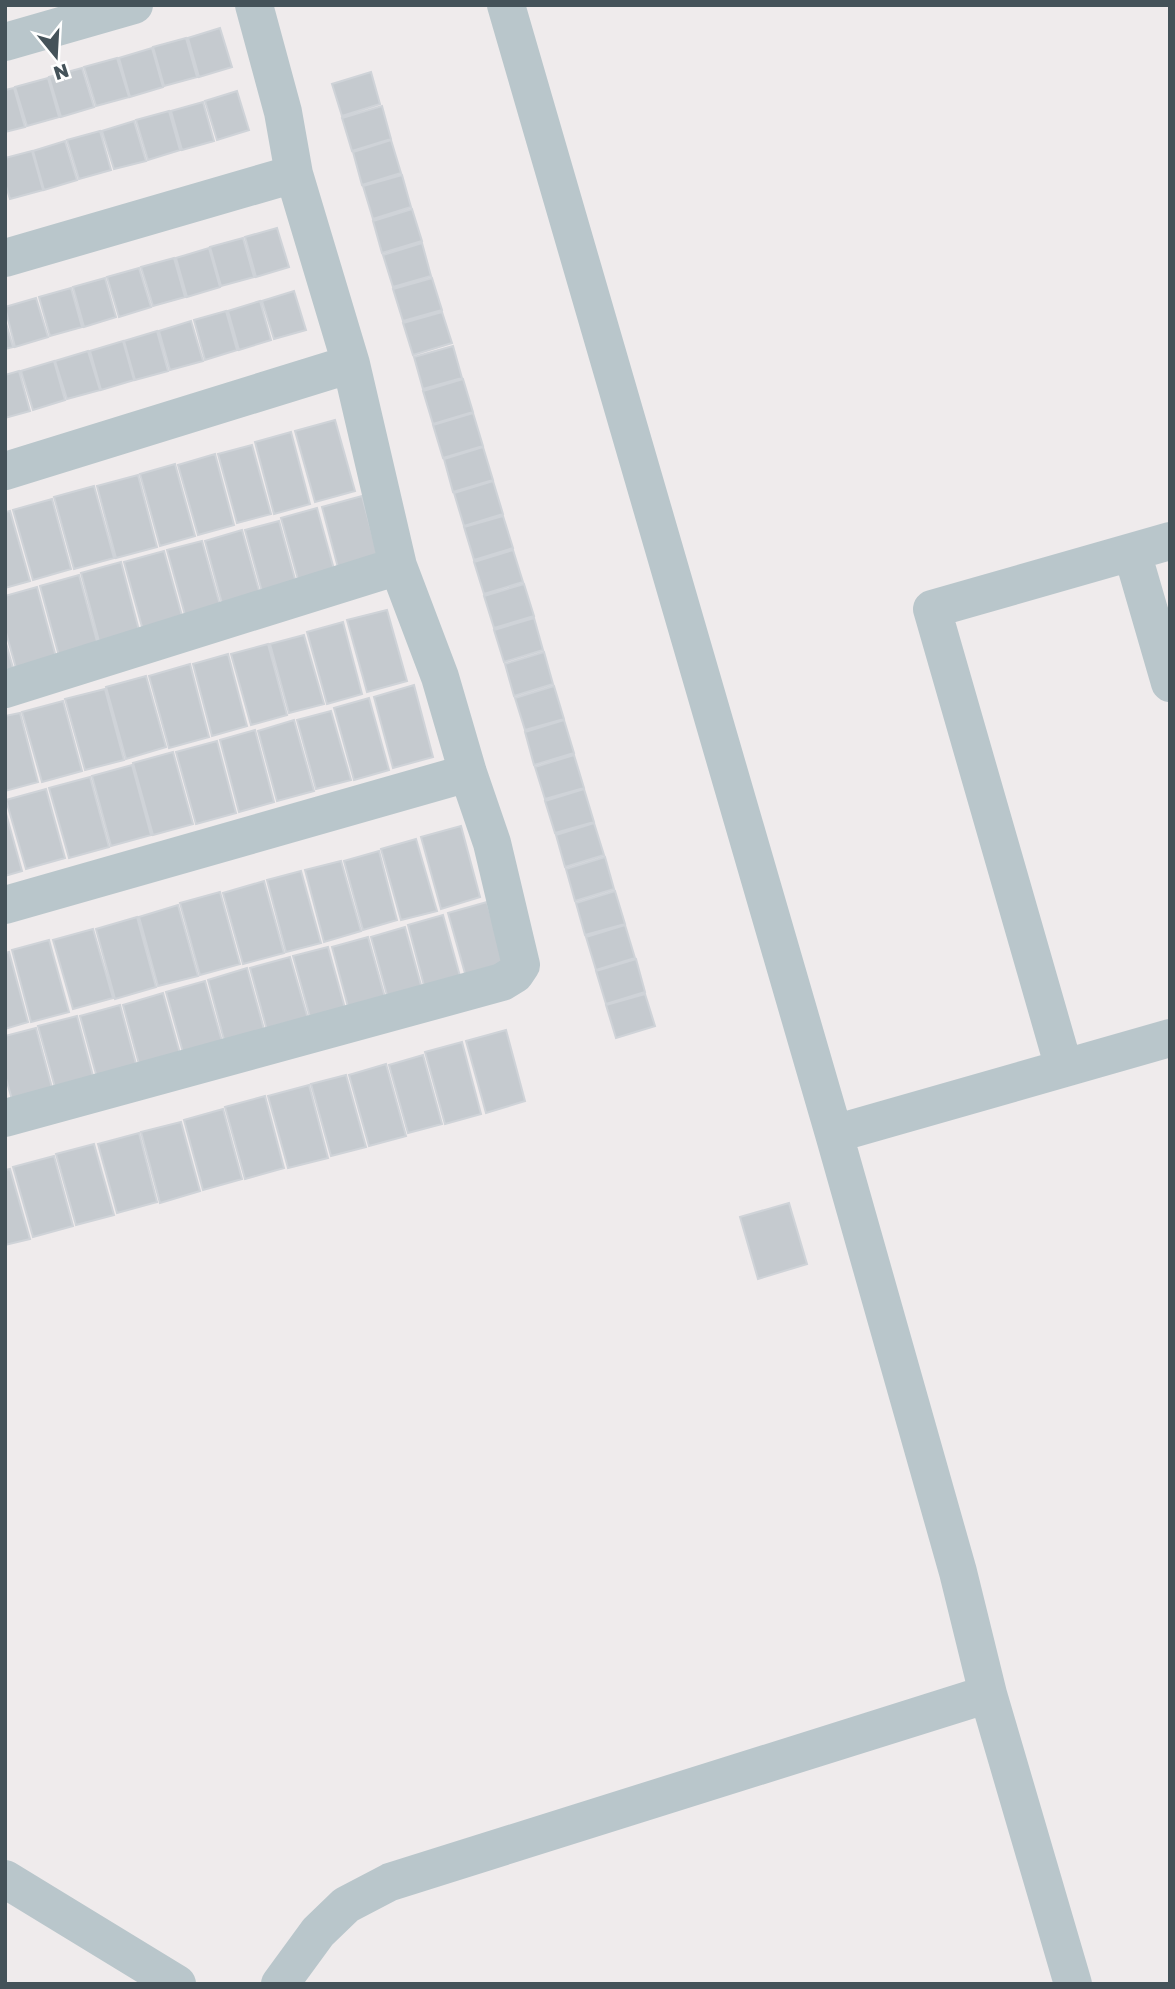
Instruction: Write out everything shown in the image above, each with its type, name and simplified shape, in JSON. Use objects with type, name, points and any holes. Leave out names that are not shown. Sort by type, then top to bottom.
[{"type":"street","points":[[5,43],[134,5]]},
{"type":"street","points":[[5,1118],[502,982],[515,974],[521,965],[492,843],[440,677],[398,566],[351,364],[295,174],[283,112],[254,5]]},
{"type":"street","points":[[506,5],[834,1135],[958,1572],[988,1694],[1073,1984]]},
{"type":"street","points":[[5,258],[295,174]]},
{"type":"street","points":[[5,471],[351,364]]},
{"type":"street","points":[[1064,1068],[932,609],[1170,541]]},
{"type":"street","points":[[1132,552],[1170,683]]},
{"type":"street","points":[[5,689],[398,566]]},
{"type":"street","points":[[5,905],[468,772]]},
{"type":"street","points":[[834,1135],[1170,1038]]},
{"type":"street","points":[[280,1984],[318,1932],[346,1905],[390,1882],[988,1694]]},
{"type":"street","points":[[5,1879],[177,1984]]},
{"type":"building","points":[[220,28],[232,67],[199,77],[188,38]]},
{"type":"building","points":[[186,38],[197,77],[164,86],[153,47]]},
{"type":"building","points":[[152,48],[163,87],[130,97],[119,58]]},
{"type":"building","points":[[117,58],[129,97],[96,106],[84,67]]},
{"type":"building","points":[[82,68],[94,107],[61,117],[49,77]]},
{"type":"building","points":[[371,72],[380,104],[342,116],[332,84]]},
{"type":"building","points":[[48,78],[59,117],[27,126],[15,87]]},
{"type":"building","points":[[14,88],[25,127],[5,132],[5,90]]},
{"type":"building","points":[[237,91],[249,130],[217,140],[205,101]]},
{"type":"building","points":[[203,102],[214,141],[182,150],[171,111]]},
{"type":"building","points":[[382,106],[391,139],[352,151],[342,118]]},
{"type":"building","points":[[169,111],[180,150],[148,160],[136,120]]},
{"type":"building","points":[[134,121],[146,161],[114,169],[102,131]]},
{"type":"building","points":[[100,131],[111,170],[79,179],[67,140]]},
{"type":"building","points":[[391,140],[401,173],[362,185],[353,152]]},
{"type":"building","points":[[65,141],[77,180],[44,190],[33,151]]},
{"type":"building","points":[[32,151],[43,190],[10,199],[5,183],[5,158]]},
{"type":"building","points":[[402,175],[411,207],[373,219],[363,186]]},
{"type":"building","points":[[412,209],[422,241],[382,253],[373,221]]},
{"type":"building","points":[[277,228],[289,267],[256,277],[245,237]]},
{"type":"building","points":[[243,238],[254,277],[221,286],[210,247]]},
{"type":"building","points":[[422,243],[431,276],[393,287],[383,255]]},
{"type":"building","points":[[209,248],[220,287],[187,297],[176,258]]},
{"type":"building","points":[[174,258],[185,297],[153,306],[141,267]]},
{"type":"building","points":[[139,268],[151,307],[119,317],[107,277]]},
{"type":"building","points":[[105,278],[116,317],[84,327],[73,287]]},
{"type":"building","points":[[432,278],[442,310],[403,321],[393,289]]},
{"type":"building","points":[[71,288],[82,327],[50,336],[39,297]]},
{"type":"building","points":[[294,291],[306,330],[274,339],[262,301]]},
{"type":"building","points":[[36,298],[48,337],[15,347],[5,307]]},
{"type":"building","points":[[260,301],[271,340],[239,350],[228,311]]},
{"type":"building","points":[[226,311],[237,350],[205,360],[194,320]]},
{"type":"building","points":[[442,312],[452,343],[413,355],[403,323]]},
{"type":"building","points":[[5,320],[13,347],[5,349]]},
{"type":"building","points":[[191,321],[203,361],[170,370],[159,331]]},
{"type":"building","points":[[157,331],[168,371],[135,380],[124,341]]},
{"type":"building","points":[[123,341],[134,380],[101,390],[90,351]]},
{"type":"building","points":[[453,346],[462,378],[423,389],[414,357]]},
{"type":"building","points":[[88,351],[100,390],[67,399],[55,361]]},
{"type":"building","points":[[54,361],[65,400],[33,410],[21,371]]},
{"type":"building","points":[[19,371],[30,411],[5,418],[5,375]]},
{"type":"building","points":[[463,379],[473,412],[433,424],[423,391]]},
{"type":"building","points":[[473,413],[483,446],[443,458],[433,425]]},
{"type":"building","points":[[335,420],[355,491],[315,502],[295,431]]},
{"type":"building","points":[[291,432],[310,504],[274,514],[255,442]]},
{"type":"building","points":[[252,445],[271,514],[237,523],[218,454]]},
{"type":"building","points":[[483,447],[493,480],[453,492],[444,459]]},
{"type":"building","points":[[215,454],[234,525],[198,535],[178,465]]},
{"type":"building","points":[[175,464],[195,536],[160,546],[140,474]]},
{"type":"building","points":[[138,475],[157,547],[116,558],[97,486]]},
{"type":"building","points":[[493,481],[503,514],[464,526],[454,493]]},
{"type":"building","points":[[94,486],[114,558],[74,569],[54,497]]},
{"type":"building","points":[[362,496],[381,567],[341,579],[322,507]]},
{"type":"building","points":[[52,499],[71,569],[33,580],[13,510]]},
{"type":"building","points":[[317,508],[337,580],[301,590],[281,518]]},
{"type":"building","points":[[10,511],[30,581],[5,588],[5,512]]},
{"type":"building","points":[[503,516],[513,548],[474,560],[464,527]]},
{"type":"building","points":[[279,521],[298,590],[264,599],[245,530]]},
{"type":"building","points":[[242,530],[262,601],[224,611],[205,541]]},
{"type":"building","points":[[202,541],[222,612],[187,622],[167,550]]},
{"type":"building","points":[[513,550],[523,582],[484,594],[474,562]]},
{"type":"building","points":[[164,551],[184,623],[144,634],[124,562]]},
{"type":"building","points":[[121,562],[140,634],[100,645],[81,573]]},
{"type":"building","points":[[79,575],[98,645],[59,656],[40,586]]},
{"type":"building","points":[[524,584],[534,616],[494,628],[484,596]]},
{"type":"building","points":[[37,587],[56,657],[16,668],[5,629],[5,596]]},
{"type":"building","points":[[387,610],[407,681],[367,692],[347,620]]},
{"type":"building","points":[[534,618],[543,650],[504,662],[494,630]]},
{"type":"building","points":[[343,622],[362,694],[327,704],[307,632]]},
{"type":"building","points":[[304,635],[324,704],[289,713],[270,644]]},
{"type":"building","points":[[5,640],[13,668],[5,670]]},
{"type":"building","points":[[268,644],[287,715],[251,725],[231,654]]},
{"type":"building","points":[[544,652],[553,684],[514,696],[505,664]]},
{"type":"building","points":[[228,654],[247,726],[212,736],[193,664]]},
{"type":"building","points":[[190,664],[209,737],[169,748],[149,676]]},
{"type":"building","points":[[146,676],[166,747],[126,759],[106,687]]},
{"type":"building","points":[[414,685],[433,757],[393,768],[374,697]]},
{"type":"building","points":[[554,686],[564,719],[525,730],[515,698]]},
{"type":"building","points":[[105,689],[124,760],[85,770],[65,699]]},
{"type":"building","points":[[369,698],[389,770],[354,780],[334,708]]},
{"type":"building","points":[[63,701],[82,771],[42,782],[22,712]]},
{"type":"building","points":[[331,711],[351,780],[316,789],[297,720]]},
{"type":"building","points":[[20,713],[38,782],[5,791],[5,716]]},
{"type":"building","points":[[294,720],[314,791],[277,801],[258,731]]},
{"type":"building","points":[[564,720],[574,753],[534,765],[525,732]]},
{"type":"building","points":[[255,730],[274,802],[239,812],[220,740]]},
{"type":"building","points":[[217,741],[236,813],[196,824],[176,752]]},
{"type":"building","points":[[173,752],[193,824],[153,835],[133,763]]},
{"type":"building","points":[[574,755],[584,788],[545,799],[535,767]]},
{"type":"building","points":[[132,765],[151,835],[111,846],[92,776]]},
{"type":"building","points":[[90,777],[109,847],[69,858],[49,788]]},
{"type":"building","points":[[46,789],[65,858],[26,869],[6,800]]},
{"type":"building","points":[[584,789],[594,822],[555,833],[545,801]]},
{"type":"building","points":[[5,810],[22,871],[5,876]]},
{"type":"building","points":[[594,823],[604,855],[565,867],[556,835]]},
{"type":"building","points":[[461,826],[480,897],[441,909],[421,837]]},
{"type":"building","points":[[416,839],[437,911],[401,920],[381,849]]},
{"type":"building","points":[[379,851],[397,920],[363,930],[344,861]]},
{"type":"building","points":[[605,857],[614,889],[575,901],[566,869]]},
{"type":"building","points":[[341,861],[361,931],[324,942],[305,870]]},
{"type":"building","points":[[301,871],[321,943],[286,952],[267,880]]},
{"type":"building","points":[[264,881],[284,953],[243,964],[223,893]]},
{"type":"building","points":[[615,891],[625,924],[585,935],[576,903]]},
{"type":"building","points":[[220,892],[240,964],[200,975],[180,903]]},
{"type":"building","points":[[487,902],[508,974],[468,984],[448,913]]},
{"type":"building","points":[[178,905],[198,976],[158,986],[139,917]]},
{"type":"building","points":[[443,915],[463,987],[427,997],[408,925]]},
{"type":"building","points":[[137,917],[156,987],[115,999],[96,929]]},
{"type":"building","points":[[625,925],[635,958],[596,970],[586,937]]},
{"type":"building","points":[[405,927],[424,996],[390,1006],[371,937]]},
{"type":"building","points":[[93,929],[113,998],[73,1009],[53,940]]},
{"type":"building","points":[[368,937],[388,1008],[351,1018],[332,947]]},
{"type":"building","points":[[49,940],[69,1012],[31,1022],[12,950]]},
{"type":"building","points":[[328,947],[348,1019],[313,1028],[293,956]]},
{"type":"building","points":[[9,952],[28,1022],[5,1029],[5,953]]},
{"type":"building","points":[[290,957],[311,1029],[270,1041],[250,968]]},
{"type":"building","points":[[636,959],[645,992],[606,1004],[596,971]]},
{"type":"building","points":[[247,968],[267,1040],[227,1051],[208,980]]},
{"type":"building","points":[[205,981],[225,1052],[186,1063],[166,992]]},
{"type":"building","points":[[163,993],[183,1064],[142,1075],[123,1005]]},
{"type":"building","points":[[645,994],[655,1026],[616,1038],[606,1005]]},
{"type":"building","points":[[120,1005],[139,1075],[99,1085],[80,1016]]},
{"type":"building","points":[[77,1016],[96,1087],[58,1098],[38,1026]]},
{"type":"building","points":[[36,1028],[55,1099],[15,1110],[5,1075],[5,1036]]},
{"type":"building","points":[[506,1030],[525,1101],[486,1113],[466,1041]]},
{"type":"building","points":[[462,1042],[481,1114],[445,1124],[425,1052]]},
{"type":"building","points":[[423,1055],[442,1124],[408,1133],[389,1065]]},
{"type":"building","points":[[386,1064],[406,1136],[369,1146],[349,1075]]},
{"type":"building","points":[[346,1075],[366,1147],[331,1156],[311,1084]]},
{"type":"building","points":[[309,1085],[328,1158],[288,1168],[268,1096]]},
{"type":"building","points":[[265,1096],[284,1168],[245,1179],[225,1107]]},
{"type":"building","points":[[223,1109],[242,1179],[203,1190],[184,1120]]},
{"type":"building","points":[[181,1122],[200,1191],[160,1203],[141,1132]]},
{"type":"building","points":[[139,1133],[157,1202],[117,1213],[98,1144]]},
{"type":"building","points":[[94,1144],[114,1215],[76,1225],[56,1154]]},
{"type":"building","points":[[54,1156],[73,1226],[33,1237],[13,1167]]},
{"type":"building","points":[[10,1169],[30,1239],[5,1245],[5,1170]]},
{"type":"building","points":[[789,1203],[807,1264],[758,1279],[740,1217]]}]
